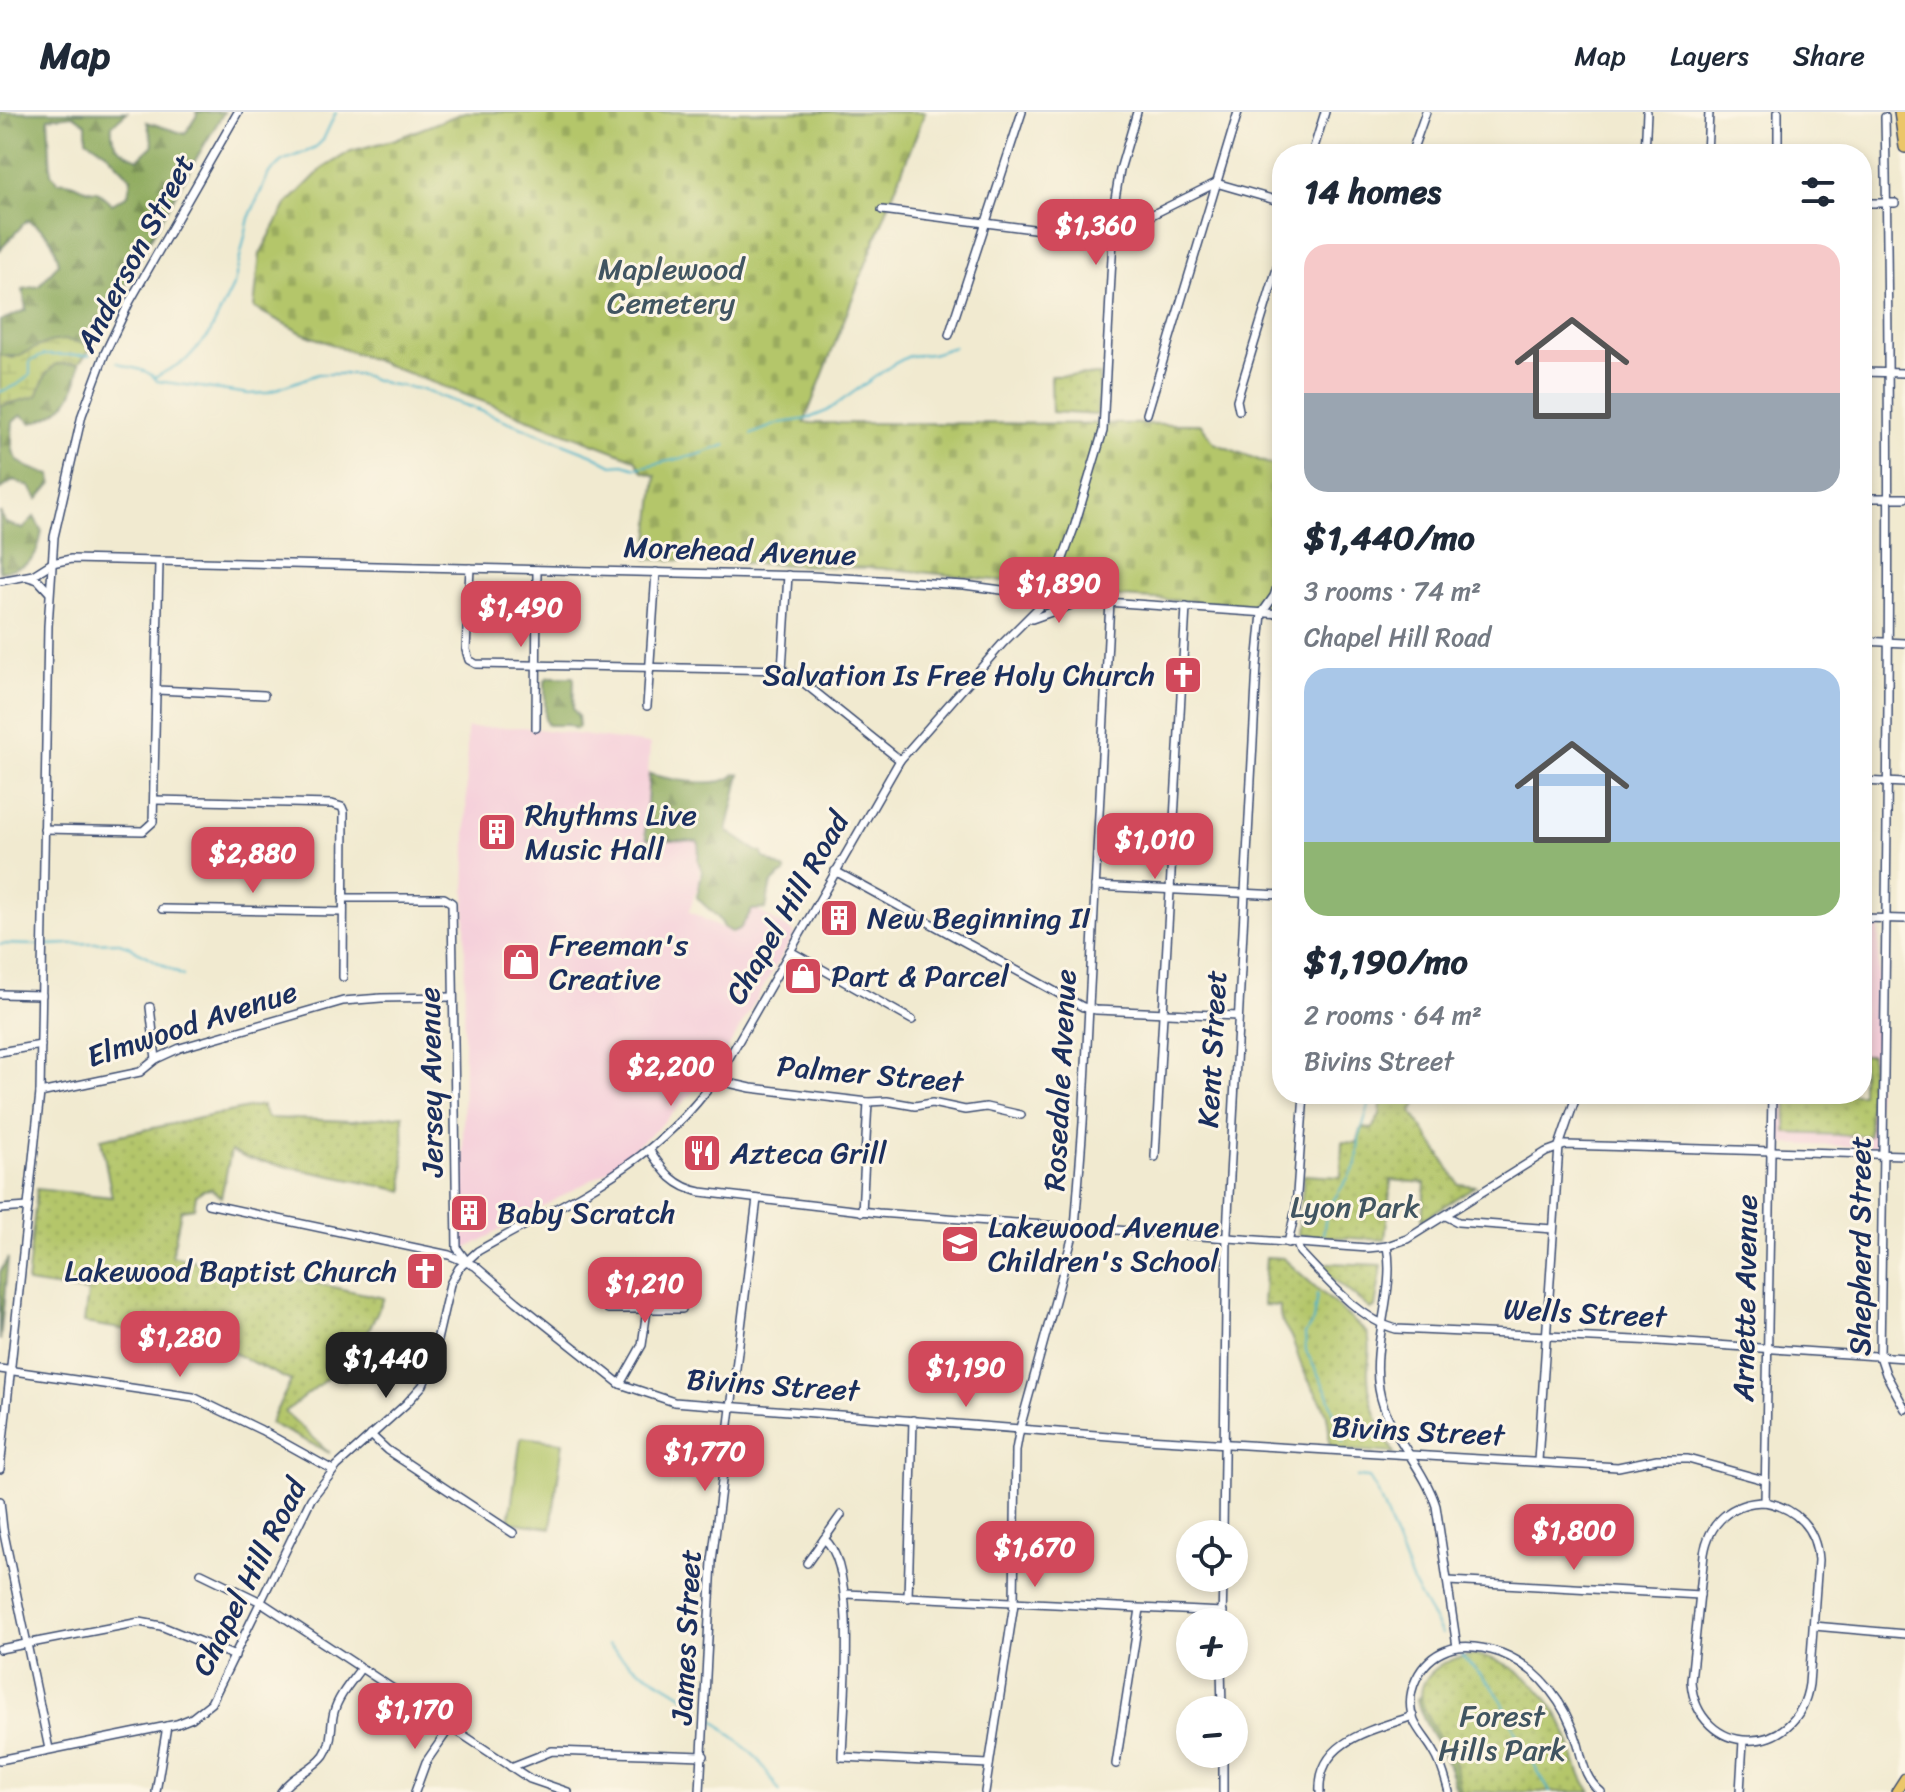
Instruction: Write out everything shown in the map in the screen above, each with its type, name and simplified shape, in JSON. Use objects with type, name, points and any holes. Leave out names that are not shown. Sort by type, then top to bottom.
[{"type":"highway","points":[[1900,112],[1905,147]]},
{"type":"main road","points":[[1896,1792],[1905,1778]]},
{"type":"street","name":"Anderson Street","points":[[0,1469],[40,1093],[49,592],[54,537],[82,415],[105,353],[130,301],[238,112]]},
{"type":"street","points":[[949,335],[1022,112]]},
{"type":"street","name":"Chapel Hill Road","points":[[0,1760],[167,1726],[192,1718],[206,1708],[220,1689],[305,1508],[333,1470],[406,1404],[426,1379],[448,1289],[456,1272],[478,1251],[610,1179],[650,1151],[697,1103],[715,1080],[900,760],[921,733],[1049,597],[1074,528],[1103,431],[1117,186],[1137,112]]},
{"type":"street","points":[[1147,414],[1238,112]]},
{"type":"street","points":[[1315,144],[1325,112]]},
{"type":"street","points":[[1415,144],[1426,112]]},
{"type":"street","points":[[1645,144],[1647,112]]},
{"type":"street","points":[[1707,144],[1709,112]]},
{"type":"street","points":[[1778,112],[1778,144]]},
{"type":"street","name":"Shepherd Street","points":[[1885,117],[1890,203],[1888,782],[1880,1356],[1905,1409]]},
{"type":"street","points":[[882,210],[1105,238],[1216,183],[1272,199]]},
{"type":"street","points":[[1872,203],[1890,203]]},
{"type":"street","points":[[1239,410],[1237,400],[1272,285]]},
{"type":"street","points":[[1872,372],[1905,373]]},
{"type":"street","points":[[1872,498],[1905,498]]},
{"type":"street","name":"Morehead Avenue","points":[[52,563],[71,559],[788,575],[964,585],[1077,600],[1272,614]]},
{"type":"street","points":[[44,829],[143,831],[153,822],[159,562]]},
{"type":"street","points":[[0,581],[41,572],[52,563]]},
{"type":"street","points":[[470,568],[466,650],[469,660],[476,664],[782,670],[794,675],[900,760]]},
{"type":"street","points":[[536,728],[537,570]]},
{"type":"street","points":[[647,706],[656,572]]},
{"type":"street","points":[[782,670],[788,575]]},
{"type":"street","points":[[26,577],[38,580],[49,592]]},
{"type":"street","name":"Kent Street","points":[[1223,1520],[1227,1238],[1244,893],[1262,613],[1272,599]]},
{"type":"street","points":[[1022,624],[1077,600]]},
{"type":"street","name":"Rosedale Avenue","points":[[985,1792],[1014,1604],[1016,1450],[1075,1228],[1082,1146],[1110,601]]},
{"type":"street","points":[[1155,1157],[1186,607]]},
{"type":"street","points":[[1872,641],[1905,643]]},
{"type":"street","points":[[157,690],[264,695]]},
{"type":"street","points":[[1872,781],[1905,783]]},
{"type":"street","points":[[155,800],[332,804],[342,807],[343,977]]},
{"type":"street","points":[[835,871],[1088,1009],[1238,1016]]},
{"type":"street","points":[[1095,886],[1272,894]]},
{"type":"street","name":"Jersey Avenue","points":[[343,898],[444,898],[450,901],[457,1248],[466,1261]]},
{"type":"street","points":[[162,909],[343,912]]},
{"type":"street","points":[[1872,918],[1905,919]]},
{"type":"street","points":[[790,951],[912,1020]]},
{"type":"street","points":[[0,994],[42,995]]},
{"type":"street","name":"Elmwood Avenue","points":[[40,1093],[140,1072],[156,1059],[180,1048],[343,1001],[453,997]]},
{"type":"street","points":[[150,1007],[156,1059]]},
{"type":"street","points":[[0,1052],[41,1045]]},
{"type":"street","name":"Palmer Street","points":[[715,1080],[751,1088],[868,1102],[887,1101],[915,1106],[932,1103],[965,1110],[983,1107],[1021,1115]]},
{"type":"street","points":[[862,1212],[868,1102]]},
{"type":"street","points":[[1303,1104],[1293,1244],[1315,1268],[1382,1325]]},
{"type":"street","points":[[1538,1461],[1559,1146],[1574,1104]]},
{"type":"street","name":"Arnette Avenue","points":[[1765,1502],[1772,1104]]},
{"type":"street","points":[[650,1151],[674,1182],[682,1187],[757,1199],[862,1212],[1368,1248],[1407,1239],[1559,1146],[1579,1144],[1905,1155]]},
{"type":"street","name":"James Street","points":[[700,1792],[710,1589],[757,1199]]},
{"type":"street","name":"Bivins Street","points":[[208,1204],[466,1261],[620,1384],[674,1402],[1223,1445],[1618,1467],[1657,1459],[1688,1459],[1764,1480]]},
{"type":"street","points":[[0,1209],[28,1207]]},
{"type":"street","points":[[1446,1216],[1458,1222],[1553,1229]]},
{"type":"street","points":[[1387,1246],[1389,1273],[1377,1365],[1379,1388],[1391,1422],[1432,1491],[1457,1647]]},
{"type":"street","points":[[608,1309],[682,1309]]},
{"type":"street","points":[[620,1384],[642,1345],[647,1310]]},
{"type":"street","name":"Wells Street","points":[[1382,1325],[1396,1329],[1905,1358]]},
{"type":"street","points":[[0,1369],[193,1397],[333,1470]]},
{"type":"street","points":[[908,1598],[913,1420]]},
{"type":"street","points":[[371,1435],[387,1450],[513,1533]]},
{"type":"street","points":[[0,1501],[49,1749]]},
{"type":"street","points":[[1750,1503],[1777,1504],[1794,1512],[1807,1525],[1815,1542],[1818,1560],[1808,1694],[1800,1712],[1779,1732],[1757,1740],[1743,1741],[1727,1736],[1711,1725],[1694,1700],[1691,1681],[1700,1595],[1705,1545],[1713,1528],[1733,1509],[1750,1503]]},
{"type":"street","points":[[807,1563],[841,1515]]},
{"type":"street","points":[[824,1539],[838,1556],[846,1594],[842,1757],[989,1764]]},
{"type":"street","points":[[201,1573],[261,1602],[530,1779],[549,1790],[568,1792]]},
{"type":"street","points":[[1448,1581],[1700,1595]]},
{"type":"street","points":[[846,1594],[1176,1610]]},
{"type":"street","points":[[1116,1764],[1140,1609]]},
{"type":"street","points":[[0,1649],[140,1622],[161,1626],[235,1656]]},
{"type":"street","points":[[1814,1626],[1905,1634]]},
{"type":"street","points":[[1449,1792],[1440,1762],[1413,1716],[1412,1692],[1422,1669],[1439,1654],[1457,1647],[1499,1652],[1541,1680],[1566,1713],[1585,1772],[1601,1792]]},
{"type":"street","points":[[281,1792],[287,1783],[314,1766],[324,1754],[329,1744],[336,1706],[361,1668]]},
{"type":"street","points":[[1320,1792],[1323,1769],[1335,1748],[1347,1740],[1413,1716]]},
{"type":"street","points":[[156,1792],[167,1726]]},
{"type":"street","points":[[415,1792],[426,1762],[451,1726]]},
{"type":"street","points":[[1740,1792],[1743,1741]]},
{"type":"street","points":[[511,1767],[552,1751],[704,1756]]},
{"type":"street","points":[[1223,1768],[1223,1792]]},
{"type":"shaded area","points":[[523,727],[650,744],[644,836],[699,838],[699,882],[689,911],[733,934],[752,907],[795,933],[716,1069],[657,1129],[604,1173],[462,1251],[467,728]]},
{"type":"shaded area","points":[[1872,925],[1879,925],[1876,1147],[1777,1144],[1779,1104],[1872,1104]]},
{"type":"green space","points":[[0,112],[127,112],[112,125],[113,138],[121,150],[138,159],[153,145],[147,122],[185,134],[196,112],[224,112],[157,227],[94,345],[60,341],[20,355],[0,355],[0,321],[26,310],[23,289],[39,286],[59,263],[49,237],[27,220],[0,250]],"holes":[[[73,115],[86,124],[86,139],[107,153],[131,178],[128,195],[112,204],[97,191],[58,182],[51,173],[48,118]]]},
{"type":"green space","name":"Maplewood Cemetery","points":[[465,112],[925,112],[804,423],[1201,424],[1214,443],[1272,465],[1272,606],[1073,594],[1041,585],[894,569],[647,559],[656,476],[643,472],[635,459],[302,333],[254,308],[260,254],[286,205],[322,169],[351,151],[393,140]]},
{"type":"green space","points":[[65,340],[94,345],[79,363],[56,364],[46,374],[37,396],[0,406],[0,355],[13,358],[49,342]]},
{"type":"green space","points":[[79,363],[72,394],[60,409],[32,423],[21,415],[13,422],[12,445],[17,459],[29,468],[51,475],[52,483],[38,499],[30,487],[14,480],[0,490],[0,406],[37,396],[46,374],[56,364]]},
{"type":"green space","points":[[1100,375],[1097,415],[1052,412],[1051,376]]},
{"type":"green space","points":[[0,512],[5,523],[23,529],[34,517],[42,531],[37,550],[30,560],[19,567],[0,572]]},
{"type":"green space","points":[[549,677],[573,677],[573,709],[578,716],[579,727],[576,729],[568,725],[548,725],[545,720],[545,680]]},
{"type":"green space","points":[[649,774],[707,782],[740,774],[727,831],[763,853],[763,857],[785,870],[785,873],[772,884],[766,909],[752,910],[740,929],[732,932],[724,928],[697,897],[702,871],[697,841],[647,839]]},
{"type":"green space","name":"Lyon Park","points":[[1381,1104],[1416,1104],[1412,1112],[1459,1184],[1475,1186],[1422,1220],[1425,1183],[1391,1180],[1385,1240],[1298,1235],[1304,1175],[1341,1177],[1342,1142],[1357,1143],[1362,1128],[1372,1129],[1380,1115]]},
{"type":"green space","points":[[1787,1104],[1870,1104],[1869,1136],[1786,1133]]},
{"type":"green space","points":[[262,1105],[267,1118],[351,1121],[403,1115],[404,1191],[246,1158],[231,1151],[221,1197],[211,1189],[203,1190],[196,1195],[194,1208],[181,1210],[172,1256],[217,1266],[225,1264],[384,1298],[345,1380],[335,1372],[285,1412],[330,1453],[270,1423],[291,1381],[217,1345],[84,1323],[88,1292],[27,1283],[37,1189],[112,1197],[101,1139]]},
{"type":"green space","name":"Lyon Park","points":[[1266,1257],[1283,1258],[1367,1333],[1370,1344],[1368,1376],[1373,1407],[1394,1453],[1329,1449],[1324,1406],[1302,1367],[1282,1321],[1280,1306],[1263,1305]]},
{"type":"green space","points":[[8,1258],[0,1341],[0,1272]]},
{"type":"green space","name":"Lyon Park","points":[[1328,1263],[1382,1265],[1375,1308],[1370,1309],[1324,1271],[1323,1267]]},
{"type":"green space","points":[[521,1437],[563,1442],[551,1528],[509,1522]]},
{"type":"green space","name":"Forest Hills Park","points":[[1474,1655],[1516,1670],[1539,1690],[1557,1715],[1591,1792],[1461,1792],[1453,1759],[1428,1718],[1421,1694],[1423,1684],[1436,1669],[1454,1659]]},
{"type":"green space","points":[[1429,1695],[1493,1792],[1457,1792],[1446,1760],[1419,1706],[1417,1699]]},
{"type":"waterway","points":[[156,377],[186,360],[209,335],[234,284],[249,218],[269,173],[282,161],[318,145],[336,112]]},
{"type":"waterway","points":[[752,434],[827,411],[909,356],[932,354],[954,347]]},
{"type":"waterway","points":[[0,392],[30,375],[30,361],[44,355],[90,355]]},
{"type":"waterway","points":[[117,362],[149,373],[157,381],[249,394],[266,393],[318,374],[357,374],[388,384],[419,389],[476,409],[612,465],[636,468],[697,455],[726,445]]},
{"type":"waterway","points":[[45,945],[116,942],[183,976]]},
{"type":"waterway","points":[[0,944],[38,945]]},
{"type":"waterway","points":[[1323,1234],[1327,1210],[1357,1164],[1359,1139],[1369,1104]]},
{"type":"waterway","points":[[1317,1294],[1313,1321],[1305,1334],[1306,1351],[1328,1394],[1343,1442]]},
{"type":"waterway","points":[[1357,1477],[1369,1478],[1377,1491],[1414,1586],[1442,1634]]},
{"type":"waterway","points":[[608,1644],[629,1662],[699,1707]]},
{"type":"waterway","points":[[1461,1655],[1492,1686],[1502,1701],[1516,1733],[1550,1792]]},
{"type":"waterway","points":[[710,1716],[758,1759],[780,1792]]},
{"type":"place","name":"Salvation Is Free Holy Church","points":[[1183,675]]},
{"type":"place","name":"Rhythms Live Music Hall","points":[[497,832]]},
{"type":"place","name":"New Beginning II","points":[[839,918]]},
{"type":"place","name":"Freeman's Creative","points":[[521,962]]},
{"type":"place","name":"Part & Parcel","points":[[803,976]]},
{"type":"place","name":"Azteca Grill","points":[[702,1153]]},
{"type":"place","name":"Baby Scratch","points":[[469,1213]]},
{"type":"place","name":"Lakewood Avenue Children's School","points":[[960,1244]]},
{"type":"place","name":"Lakewood Baptist Church","points":[[425,1271]]}]
